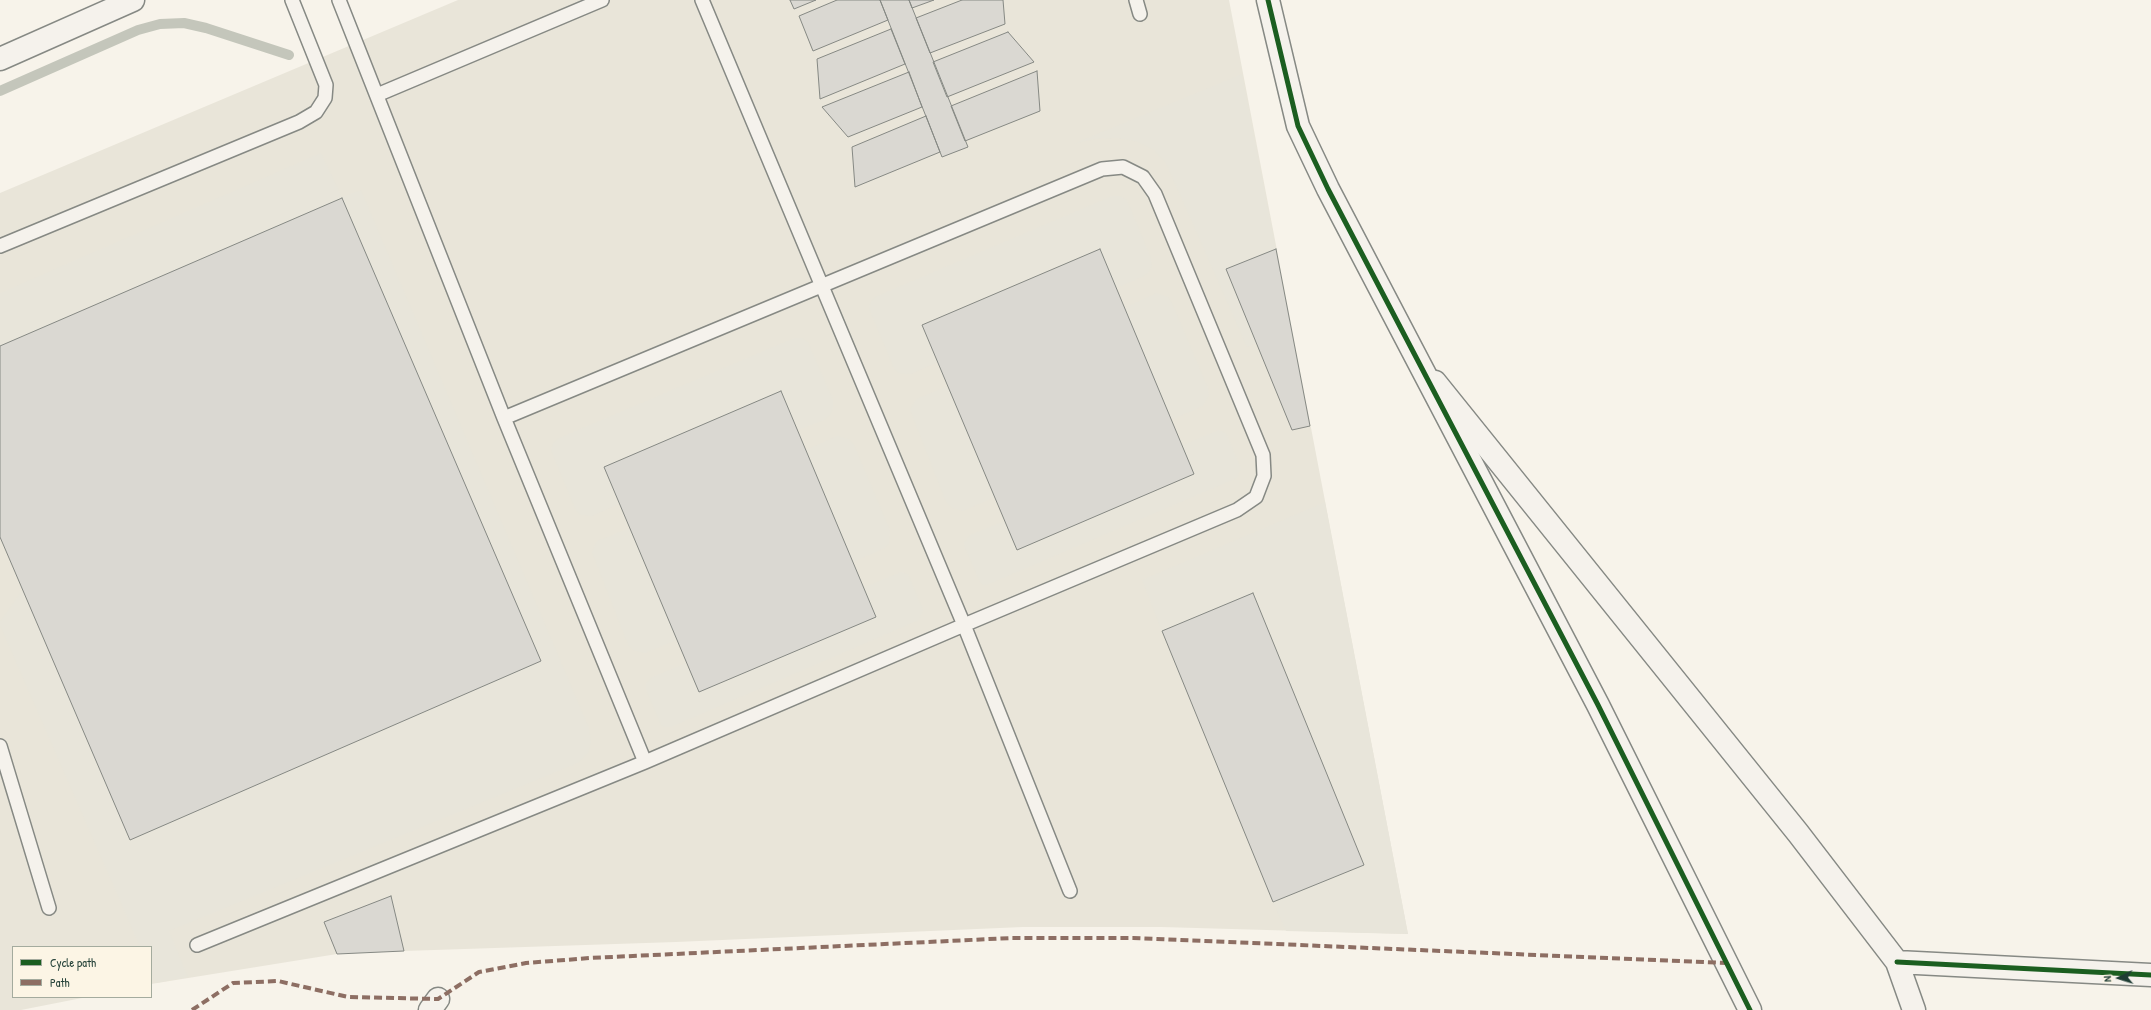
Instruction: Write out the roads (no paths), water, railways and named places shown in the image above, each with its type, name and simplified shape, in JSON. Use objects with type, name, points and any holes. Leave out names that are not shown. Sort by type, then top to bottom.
[{"type":"street","points":[[0,59],[134,0]]},
{"type":"street","points":[[1268,0],[1298,126],[1328,190],[1598,705],[1750,1010]]},
{"type":"street","points":[[1417,360],[1798,833],[1897,962],[1914,1010]]},
{"type":"street","points":[[1897,962],[2151,975]]},
{"type":"lane","points":[[0,246],[299,122],[316,112],[325,98],[326,85],[292,0]]},
{"type":"lane","points":[[339,0],[504,418],[645,762]]},
{"type":"lane","points":[[377,95],[602,0]]},
{"type":"lane","points":[[702,0],[964,625],[1070,891]]},
{"type":"lane","points":[[1136,0],[1140,14]]},
{"type":"lane","points":[[197,945],[645,762],[1237,510],[1256,497],[1264,476],[1263,455],[1155,194],[1143,176],[1123,167],[1102,169],[504,418]]},
{"type":"lane","points":[[0,746],[49,908]]},
{"type":"waterway","points":[[0,91],[138,30],[160,24],[184,23],[206,28],[289,55]]}]
